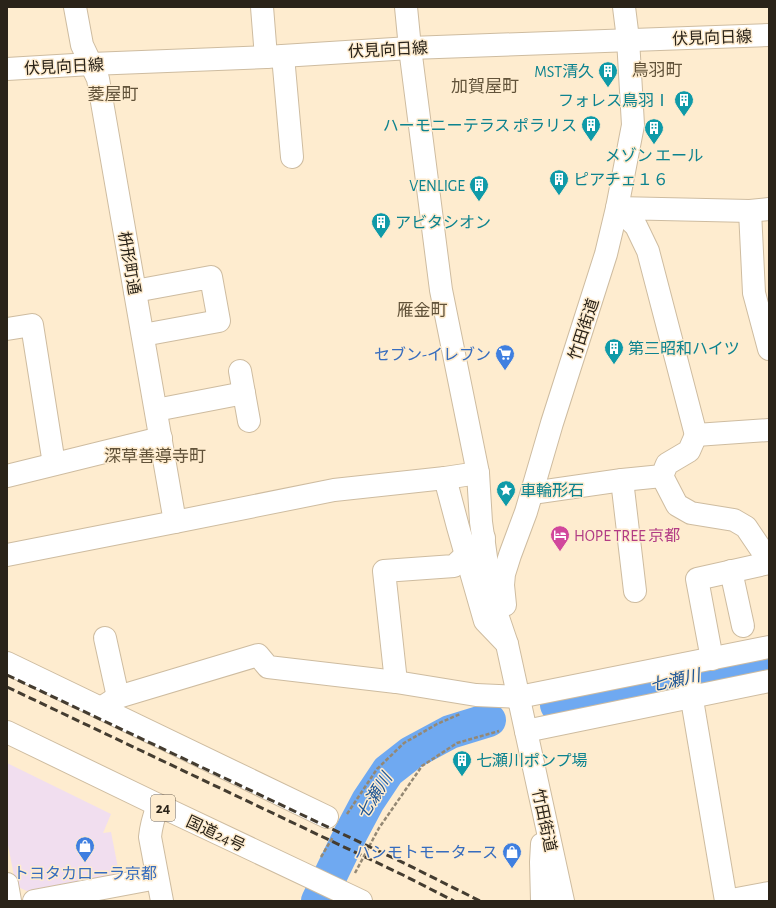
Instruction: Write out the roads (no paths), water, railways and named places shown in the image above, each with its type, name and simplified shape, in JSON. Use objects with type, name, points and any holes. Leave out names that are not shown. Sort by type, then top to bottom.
[{"type":"main road","name":"枡形町通","points":[[75,7],[82,45],[98,79],[176,522]]},
{"type":"main road","points":[[262,7],[275,56],[292,157]]},
{"type":"main road","name":"竹田街道","points":[[406,7],[441,290],[478,473],[481,522],[492,600],[507,644],[563,901]]},
{"type":"main road","name":"竹田街道","points":[[507,644],[503,585],[504,574],[532,493],[552,423],[606,254],[617,208],[633,125],[628,40],[624,7]]},
{"type":"main road","name":"伏見向日線","points":[[7,69],[410,48],[769,35]]},
{"type":"main road","points":[[617,208],[759,210],[754,293],[769,349]]},
{"type":"main road","points":[[617,208],[636,226],[648,251],[696,435],[689,452],[667,464],[662,476]]},
{"type":"main road","points":[[135,291],[211,277],[219,320],[143,335]]},
{"type":"main road","points":[[7,329],[32,325],[54,464]]},
{"type":"main road","points":[[240,371],[250,420]]},
{"type":"main road","points":[[156,410],[244,393]]},
{"type":"main road","points":[[696,435],[769,430]]},
{"type":"main road","points":[[7,476],[161,438]]},
{"type":"main road","points":[[7,555],[334,490],[478,473]]},
{"type":"main road","points":[[532,493],[622,480],[662,476]]},
{"type":"main road","points":[[662,476],[677,504],[691,513],[734,520],[746,527],[769,562],[696,579],[712,659]]},
{"type":"main road","points":[[445,478],[485,621],[507,644]]},
{"type":"main road","points":[[622,480],[635,591]]},
{"type":"main road","points":[[396,682],[384,571],[454,566],[484,538],[508,541],[514,538],[520,529]]},
{"type":"main road","points":[[731,571],[743,626]]},
{"type":"main road","points":[[105,638],[109,702]]},
{"type":"main road","points":[[526,731],[689,680],[712,659],[769,647]]},
{"type":"main road","points":[[109,702],[258,655],[268,667],[396,682],[476,695],[518,697],[689,680],[769,681]]},
{"type":"main road","points":[[7,663],[109,702],[335,824]]},
{"type":"main road","points":[[689,680],[726,901],[769,892]]},
{"type":"main road","name":"国道24号","points":[[7,732],[340,893]]},
{"type":"main road","points":[[158,805],[151,827],[150,837],[162,901]]},
{"type":"main road","points":[[542,901],[541,862],[545,819]]},
{"type":"main road","points":[[34,901],[157,878]]},
{"type":"main road","points":[[7,884],[10,901]]},
{"type":"waterway","name":"七瀬川","points":[[557,705],[769,659]]},
{"type":"waterway","name":"七瀬川","points":[[318,901],[368,801],[388,771],[411,753],[450,732],[489,720]]},
{"type":"railway","points":[[7,675],[408,865],[480,901]]},
{"type":"railway","points":[[7,687],[403,875],[454,901]]},
{"type":"place","name":"MST清久","points":[[608,88]]},
{"type":"place","name":"フォレス鳥羽Ⅰ","points":[[684,117]]},
{"type":"place","name":"ハーモニーテラス ポラリス","points":[[591,142]]},
{"type":"place","name":"メゾン エール","points":[[654,145]]},
{"type":"place","name":"ピアチェ１６","points":[[559,196]]},
{"type":"place","name":"VENLIGE","points":[[479,202]]},
{"type":"place","name":"アビタシオン","points":[[381,239]]},
{"type":"place","name":"第三昭和ハイツ","points":[[614,365]]},
{"type":"place","name":"セブン-イレブン","points":[[505,371]]},
{"type":"place","name":"車輪形石","points":[[506,507]]},
{"type":"place","name":"HOPE TREE 京都","points":[[560,552]]},
{"type":"place","name":"七瀬川ポンプ場","points":[[462,777]]},
{"type":"place","name":"トヨタカローラ京都","points":[[85,863]]},
{"type":"place","name":"ハシモトモータース","points":[[512,869]]},
{"type":"district","name":"鳥羽町","points":[[657,70]]},
{"type":"district","name":"加賀屋町","points":[[485,86]]},
{"type":"district","name":"菱屋町","points":[[113,94]]},
{"type":"district","name":"雁金町","points":[[422,310]]},
{"type":"district","name":"深草善導寺町","points":[[155,456]]}]
